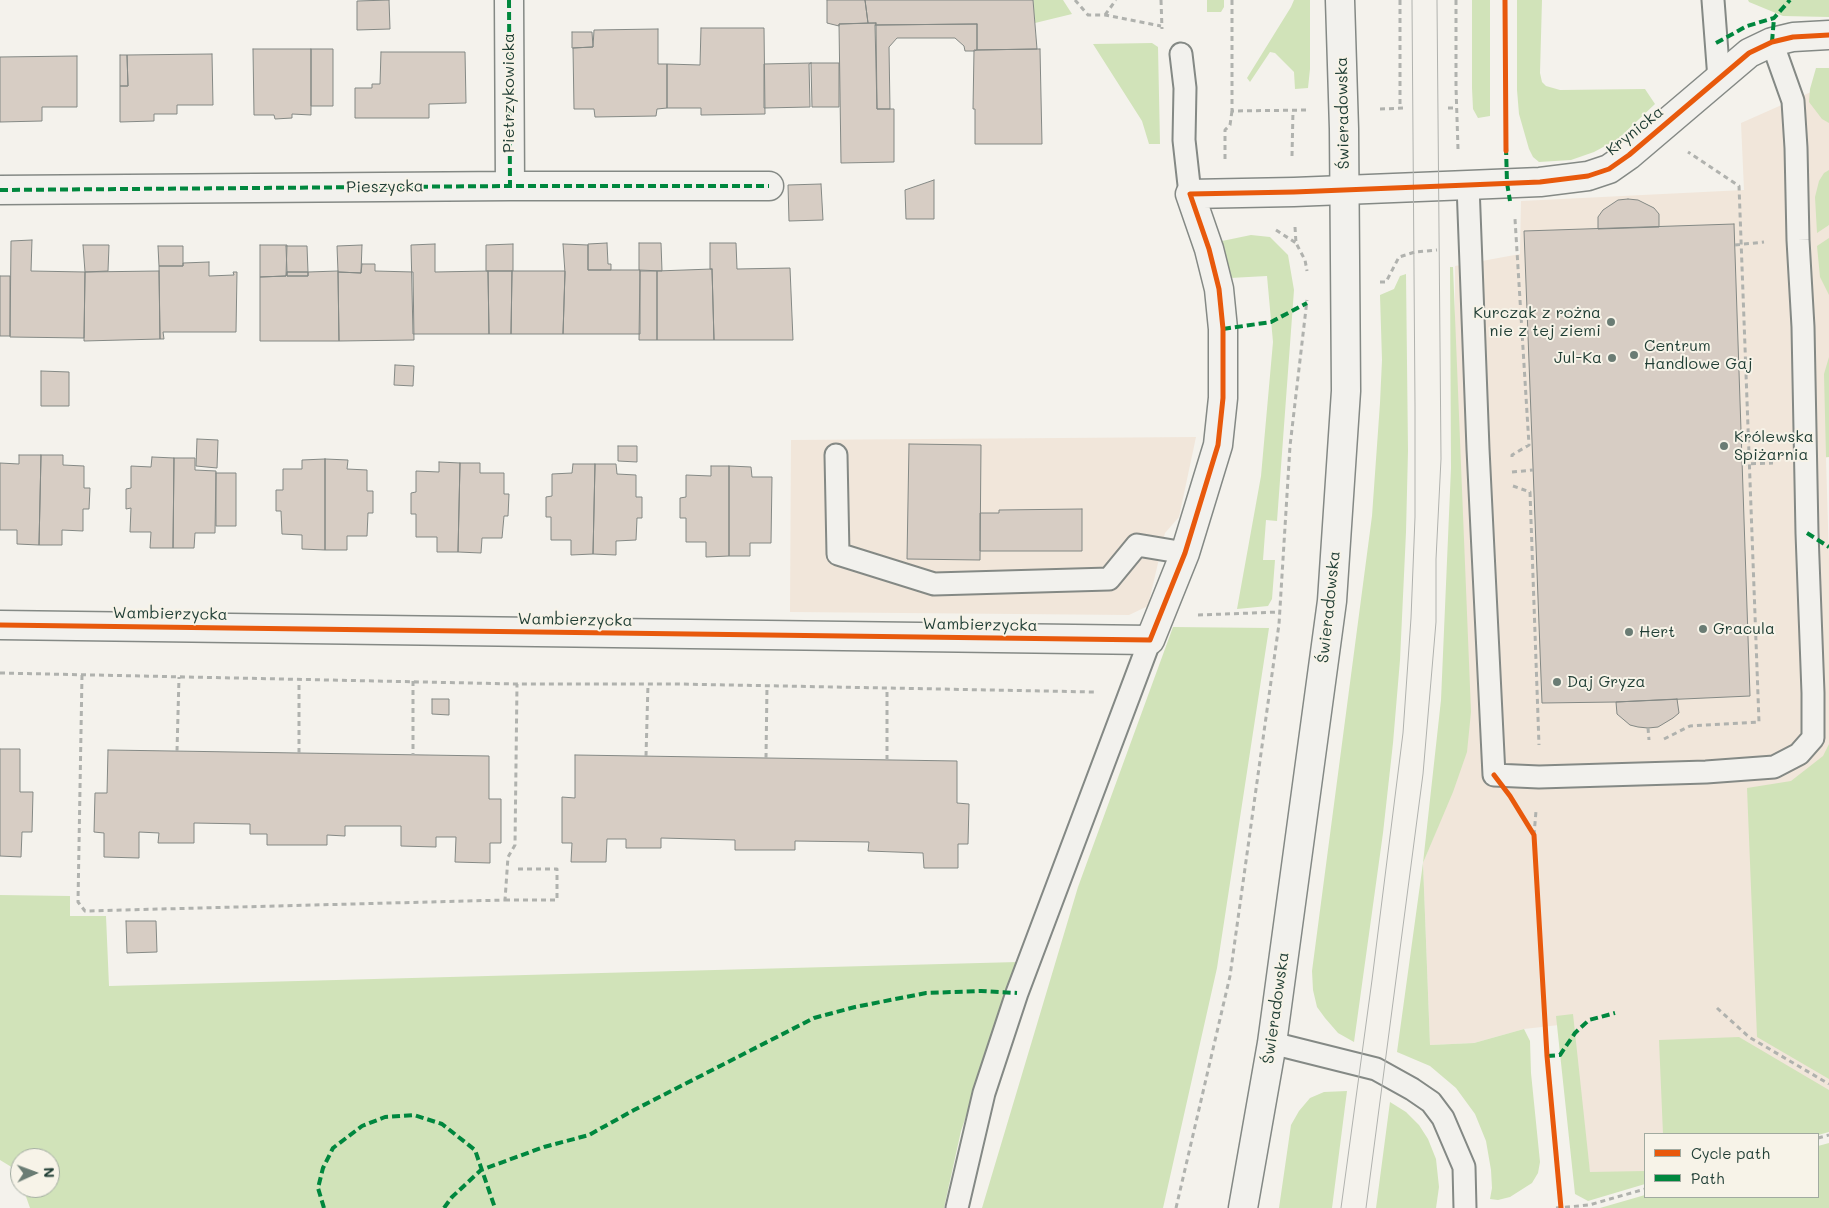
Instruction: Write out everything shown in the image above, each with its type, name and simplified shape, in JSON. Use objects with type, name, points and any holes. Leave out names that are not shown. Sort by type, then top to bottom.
[{"type":"street","name":"Pietrzykowicka","points":[[509,0],[510,186]]},
{"type":"street","name":"Świeradowska","points":[[1243,1208],[1272,1043],[1332,601],[1346,391],[1340,0]]},
{"type":"street","name":"Krynicka","points":[[1190,194],[1540,182],[1588,176],[1609,169],[1628,155],[1749,54],[1772,42],[1793,37],[1829,35]]},
{"type":"street","name":"Pieszycka","points":[[0,190],[769,186]]},
{"type":"street","points":[[1155,628],[1185,554],[1218,445],[1223,398],[1223,330],[1219,289],[1209,249],[1190,194]]},
{"type":"street","name":"Wambierzycka","points":[[0,625],[1155,628]]},
{"type":"lane","points":[[1713,0],[1719,79]]},
{"type":"lane","points":[[1468,185],[1478,449],[1494,775],[1539,777],[1706,772],[1774,767],[1799,754],[1813,738],[1813,692],[1796,148],[1793,101],[1772,42]]},
{"type":"lane","points":[[1181,54],[1184,88],[1184,140],[1190,194]]},
{"type":"lane","points":[[836,455],[838,554],[934,584],[1109,579],[1137,545],[1185,554]]},
{"type":"lane","points":[[957,1208],[984,1093],[1017,993],[1155,628]]},
{"type":"lane","points":[[1272,1043],[1376,1069],[1431,1102],[1443,1118],[1464,1167],[1465,1208]]},
{"type":"path","points":[[1075,0],[1088,15],[1105,15],[1170,26]]},
{"type":"path","points":[[1105,15],[1116,0]]},
{"type":"path","points":[[1226,162],[1225,130],[1230,124],[1232,111],[1232,0]]},
{"type":"path","points":[[1400,0],[1400,108]]},
{"type":"path","points":[[1456,0],[1458,152]]},
{"type":"path","points":[[1379,109],[1405,108]]},
{"type":"path","points":[[1448,108],[1457,108]]},
{"type":"path","points":[[1232,111],[1308,110]]},
{"type":"path","points":[[1292,137],[1293,111]]},
{"type":"path","points":[[1657,742],[1690,726],[1759,722],[1739,186],[1682,147]]},
{"type":"path","points":[[1515,217],[1529,445],[1512,456],[1513,486],[1530,492],[1539,749]]},
{"type":"path","points":[[1295,232],[1296,243],[1305,260],[1308,276]]},
{"type":"path","points":[[1377,283],[1386,282],[1400,257],[1414,252],[1439,250]]},
{"type":"path","points":[[1176,1208],[1230,976],[1280,612],[1290,446],[1308,293]]},
{"type":"path","points":[[1155,628],[1280,612]]},
{"type":"path","points":[[0,673],[516,684],[648,684],[1131,693]]},
{"type":"path","points":[[82,675],[78,902],[85,911],[557,900],[557,869],[518,869]]},
{"type":"path","points":[[177,751],[179,676]]},
{"type":"path","points":[[299,679],[299,753]]},
{"type":"path","points":[[413,682],[414,754]]},
{"type":"path","points":[[505,900],[508,857],[514,846],[516,684]]},
{"type":"path","points":[[646,756],[648,684]]},
{"type":"path","points":[[766,758],[767,686]]},
{"type":"path","points":[[886,760],[888,688]]},
{"type":"path","points":[[1529,827],[1534,835]]},
{"type":"path","points":[[1717,1008],[1749,1037],[1829,1084]]},
{"type":"path","points":[[1556,1208],[1590,1205],[1644,1189]]},
{"type":"shaded area","points":[[1829,84],[1829,457],[1826,458],[1829,559],[1829,1123],[1794,1133],[1644,1133],[1644,1177],[1593,1193],[1568,1024],[1524,1029],[1474,1043],[1430,1045],[1423,863],[1437,829],[1455,730],[1455,266],[1520,254],[1521,201],[1744,190],[1741,123]]},
{"type":"shaded area","points":[[1196,437],[1179,517],[1165,533],[1148,606],[1129,615],[790,612],[791,440]]},
{"type":"green space","points":[[1033,0],[1063,0],[1072,14],[1035,23]]},
{"type":"green space","points":[[1207,0],[1224,0],[1224,7],[1221,12],[1207,12]]},
{"type":"green space","points":[[1294,0],[1310,0],[1310,69],[1308,88],[1295,89],[1294,72],[1275,53],[1270,52],[1250,82],[1247,78]]},
{"type":"green space","points":[[1472,0],[1490,0],[1490,116],[1478,118],[1473,109]]},
{"type":"green space","points":[[1517,0],[1542,0],[1540,73],[1542,82],[1546,86],[1560,90],[1645,89],[1655,104],[1618,139],[1594,152],[1571,160],[1539,162],[1533,157],[1529,149],[1519,114],[1517,90]]},
{"type":"green space","points":[[1748,0],[1829,0],[1829,17],[1783,16]]},
{"type":"green space","points":[[1152,43],[1158,47],[1160,144],[1149,144],[1142,121],[1093,44]]},
{"type":"green space","points":[[1816,68],[1829,68],[1829,123],[1822,119],[1809,102],[1810,89]]},
{"type":"green space","points":[[1829,170],[1829,225],[1817,233],[1815,197],[1819,181],[1824,173]]},
{"type":"green space","points":[[1251,235],[1270,237],[1288,255],[1294,290],[1277,521],[1266,520],[1263,560],[1275,560],[1272,599],[1268,606],[1237,609],[1261,476],[1273,342],[1267,276],[1230,278],[1222,241]]},
{"type":"green space","points":[[1829,238],[1829,295],[1820,277],[1817,246]]},
{"type":"green space","points":[[1450,267],[1453,267],[1471,712],[1467,752],[1453,792],[1423,863],[1441,700],[1451,468]]},
{"type":"green space","points":[[1406,274],[1408,451],[1400,660],[1383,833],[1354,1042],[1338,1033],[1317,1007],[1313,990],[1312,971],[1372,516],[1382,360],[1380,295],[1394,289],[1400,276]]},
{"type":"green space","points":[[1829,357],[1829,457],[1826,457],[1824,374]]},
{"type":"green space","points":[[1173,627],[1269,628],[1217,968],[1163,1208],[982,1208],[1078,887]]},
{"type":"green space","points":[[1829,744],[1829,1079],[1757,1037],[1747,788],[1791,781],[1823,756]]},
{"type":"green space","points":[[1423,863],[1430,1045],[1474,1043],[1524,1029],[1530,1041],[1531,1073],[1540,1162],[1538,1173],[1532,1183],[1510,1197],[1498,1200],[1490,1199],[1492,1188],[1491,1170],[1486,1141],[1475,1114],[1456,1088],[1430,1066],[1397,1052]]},
{"type":"green space","points":[[0,895],[70,896],[70,916],[106,916],[109,986],[1018,962],[961,1131],[944,1208],[30,1208],[26,1198],[60,1198],[60,1148],[10,1148],[10,1166],[0,1160]]},
{"type":"green space","points":[[1573,1014],[1590,1172],[1644,1171],[1644,1184],[1588,1201],[1575,1194],[1556,1016]]},
{"type":"green space","points":[[1739,1037],[1829,1090],[1829,1132],[1819,1135],[1819,1133],[1663,1133],[1659,1040]]},
{"type":"green space","points":[[1347,1091],[1332,1208],[1279,1208],[1291,1125],[1299,1111],[1310,1098],[1324,1092]]},
{"type":"green space","points":[[1390,1102],[1406,1112],[1419,1125],[1428,1139],[1436,1159],[1439,1187],[1436,1208],[1376,1208]]},
{"type":"green space","points":[[1829,1143],[1829,1208],[1600,1208],[1644,1195],[1644,1198],[1819,1198],[1819,1146]]},
{"type":"building","points":[[389,0],[390,29],[357,30],[357,1]]},
{"type":"building","points":[[827,0],[865,0],[868,23],[839,24],[839,26],[827,23]]},
{"type":"building","points":[[865,0],[1033,0],[1037,49],[977,50],[977,24],[875,25],[876,23],[868,23]]},
{"type":"building","points":[[876,23],[877,109],[894,109],[894,162],[841,163],[839,24]]},
{"type":"building","points":[[977,24],[977,50],[974,51],[965,51],[964,46],[955,38],[897,38],[889,47],[890,109],[877,109],[875,25]]},
{"type":"building","points":[[701,28],[764,28],[765,114],[701,115],[701,108],[667,108],[667,64],[700,65]]},
{"type":"building","points":[[658,29],[658,64],[667,64],[667,108],[657,109],[656,116],[595,117],[594,109],[574,109],[573,48],[593,47],[594,30]]},
{"type":"building","points":[[572,32],[592,32],[593,47],[572,48]]},
{"type":"building","points":[[253,49],[311,49],[311,115],[292,114],[292,118],[275,119],[274,115],[254,115]]},
{"type":"building","points":[[311,49],[333,49],[333,106],[311,106]]},
{"type":"building","points":[[1040,49],[1042,144],[975,144],[975,109],[973,109],[974,50]]},
{"type":"building","points":[[381,52],[465,52],[466,103],[429,104],[429,118],[355,118],[355,88],[372,88],[372,84],[380,84]]},
{"type":"building","points":[[212,54],[213,105],[177,105],[177,114],[154,114],[154,121],[120,122],[120,86],[128,86],[127,55]]},
{"type":"building","points":[[120,55],[127,55],[128,86],[120,86]]},
{"type":"building","points":[[77,56],[77,107],[42,107],[42,121],[0,122],[0,57]]},
{"type":"building","points":[[811,63],[809,64],[810,107],[764,108],[764,64]]},
{"type":"building","points":[[811,63],[839,63],[839,107],[812,107]]},
{"type":"building","points":[[934,180],[934,219],[906,219],[905,190]]},
{"type":"building","points":[[821,184],[823,220],[789,221],[788,185]]},
{"type":"building","points":[[1618,200],[1638,200],[1654,208],[1659,214],[1659,227],[1598,229],[1598,217],[1603,210]]},
{"type":"building","name":"Centrum Handlowe Gaj","points":[[1734,224],[1750,696],[1542,703],[1524,231]]},
{"type":"building","points":[[32,240],[31,271],[85,272],[84,338],[10,337],[11,241]]},
{"type":"building","points":[[607,243],[608,264],[611,264],[611,270],[588,270],[588,244]]},
{"type":"building","points":[[639,243],[661,243],[662,271],[639,270]]},
{"type":"building","points":[[710,243],[736,243],[737,269],[790,268],[793,340],[714,340]]},
{"type":"building","points":[[435,244],[435,272],[488,271],[489,334],[413,334],[411,245]]},
{"type":"building","points":[[513,244],[513,271],[486,271],[486,245]]},
{"type":"building","points":[[563,244],[588,245],[588,270],[640,270],[640,334],[563,334],[565,273]]},
{"type":"building","points":[[83,245],[109,245],[108,271],[85,272]]},
{"type":"building","points":[[260,245],[287,245],[286,276],[260,277]]},
{"type":"building","points":[[362,245],[361,273],[338,272],[337,246]]},
{"type":"building","points":[[158,246],[183,246],[183,266],[159,266]]},
{"type":"building","points":[[286,246],[307,246],[308,272],[287,272]]},
{"type":"building","points":[[209,262],[209,276],[234,275],[233,272],[237,272],[236,332],[163,332],[164,339],[160,339],[159,266],[183,266],[183,263]]},
{"type":"building","points":[[362,264],[375,264],[375,271],[413,272],[414,340],[339,341],[338,272],[361,273]]},
{"type":"building","points":[[712,269],[714,340],[657,340],[657,271]]},
{"type":"building","points":[[159,271],[160,339],[84,341],[85,272]]},
{"type":"building","points":[[338,271],[339,341],[260,341],[260,277],[286,276],[287,272],[287,276],[308,276],[308,272]]},
{"type":"building","points":[[488,271],[512,271],[511,334],[489,334]]},
{"type":"building","points":[[512,271],[565,271],[563,334],[511,334]]},
{"type":"building","points":[[640,271],[657,271],[657,340],[639,340]]},
{"type":"building","points":[[287,272],[308,272],[308,276],[287,276]]},
{"type":"building","points":[[0,276],[10,276],[10,336],[0,336]]},
{"type":"building","points":[[395,365],[414,366],[413,386],[394,385]]},
{"type":"building","points":[[41,371],[69,372],[69,406],[41,406]]},
{"type":"building","points":[[197,439],[218,440],[217,468],[196,466]]},
{"type":"building","points":[[909,444],[981,445],[980,560],[907,559]]},
{"type":"building","points":[[618,446],[637,446],[637,462],[618,461]]},
{"type":"building","points":[[19,455],[41,455],[39,545],[17,544],[17,530],[0,530],[0,463],[19,464]]},
{"type":"building","points":[[41,455],[63,455],[63,465],[84,466],[84,488],[90,488],[89,509],[83,509],[83,531],[62,530],[62,545],[39,545]]},
{"type":"building","points":[[152,457],[174,458],[173,548],[150,548],[151,532],[130,532],[131,508],[126,509],[126,489],[131,488],[131,466],[151,467]]},
{"type":"building","points":[[174,458],[195,458],[195,470],[216,471],[215,533],[195,533],[194,548],[173,548]]},
{"type":"building","points":[[325,459],[348,460],[347,469],[367,470],[367,491],[373,491],[373,513],[368,513],[367,536],[347,536],[347,550],[325,550]]},
{"type":"building","points":[[325,459],[325,550],[302,549],[302,535],[282,534],[281,511],[276,511],[276,490],[283,490],[283,469],[302,469],[302,460]]},
{"type":"building","points":[[439,462],[460,463],[458,552],[437,552],[437,537],[416,537],[416,514],[411,514],[411,493],[416,492],[416,471],[439,472]]},
{"type":"building","points":[[460,463],[480,463],[480,473],[504,473],[504,494],[509,494],[508,516],[504,516],[502,538],[482,538],[481,553],[458,552]]},
{"type":"building","points":[[573,464],[595,464],[593,554],[571,555],[571,540],[551,540],[551,517],[546,517],[546,497],[552,496],[552,474],[572,473]]},
{"type":"building","points":[[595,464],[616,464],[617,474],[636,475],[636,497],[642,497],[642,518],[637,518],[636,540],[616,541],[616,555],[593,554]]},
{"type":"building","points":[[711,466],[729,466],[729,556],[706,557],[706,542],[686,542],[686,518],[680,518],[680,498],[686,497],[686,475],[711,476]]},
{"type":"building","points":[[729,466],[751,467],[752,477],[772,477],[771,543],[750,543],[750,556],[729,556]]},
{"type":"building","points":[[216,473],[236,473],[236,526],[216,526]]},
{"type":"building","points":[[1082,509],[1082,551],[980,551],[980,513],[999,513],[999,510]]},
{"type":"building","points":[[432,699],[449,699],[449,715],[432,714]]},
{"type":"building","points":[[1677,699],[1679,713],[1658,727],[1648,728],[1630,725],[1617,714],[1616,702]]},
{"type":"building","points":[[0,749],[20,749],[20,792],[33,792],[32,832],[22,832],[21,857],[0,856]]},
{"type":"building","points":[[108,750],[489,756],[489,799],[501,799],[501,843],[490,843],[490,863],[455,862],[456,837],[436,837],[436,847],[401,846],[401,826],[345,826],[345,836],[327,835],[327,845],[267,845],[267,834],[250,834],[250,824],[194,823],[194,843],[158,843],[159,833],[139,832],[139,858],[104,857],[104,833],[94,832],[95,793],[107,793]]},
{"type":"building","points":[[575,755],[957,761],[957,803],[969,804],[968,844],[958,844],[958,868],[924,868],[923,853],[868,851],[869,842],[795,841],[795,850],[735,850],[735,840],[661,838],[661,848],[626,848],[626,839],[607,839],[606,862],[571,862],[572,843],[562,843],[562,797],[575,798]]},
{"type":"building","points":[[126,921],[156,921],[157,952],[127,953]]},
{"type":"tram line","points":[[1341,1208],[1403,733],[1411,618],[1415,517],[1412,0]]},
{"type":"tram line","points":[[1366,1208],[1423,774],[1436,622],[1436,559],[1441,459],[1437,0]]},
{"type":"marked path","points":[[509,0],[510,186]]},
{"type":"marked path","points":[[1716,43],[1747,26],[1774,18],[1790,0]]},
{"type":"marked path","points":[[1772,42],[1774,18]]},
{"type":"marked path","points":[[1506,147],[1507,183],[1510,201]]},
{"type":"marked path","points":[[0,190],[769,186]]},
{"type":"marked path","points":[[1223,329],[1271,322],[1307,303]]},
{"type":"marked path","points":[[1807,533],[1829,547]]},
{"type":"marked path","points":[[444,1208],[452,1197],[481,1170],[544,1147],[589,1135],[814,1018],[855,1007],[926,993],[981,991],[1017,993]]},
{"type":"marked path","points":[[1547,1056],[1560,1055],[1575,1033],[1589,1020],[1615,1013]]},
{"type":"marked path","points":[[324,1208],[318,1188],[323,1168],[333,1148],[362,1126],[385,1117],[414,1115],[442,1124],[475,1150],[495,1208]]},
{"type":"cycle path","points":[[1505,0],[1506,151]]},
{"type":"cycle path","points":[[0,625],[1150,640],[1185,553],[1218,445],[1223,398],[1223,329],[1219,289],[1209,249],[1190,194],[1294,192],[1540,182],[1588,176],[1609,169],[1629,155],[1749,53],[1772,42],[1793,37],[1829,35]]},
{"type":"cycle path","points":[[1494,775],[1510,796],[1534,835],[1547,1056],[1561,1208]]},
{"type":"place","name":"Kurczak z rożna nie z tej ziemi","points":[[1611,322]]},
{"type":"place","name":"Centrum Handlowe Gaj","points":[[1634,355]]},
{"type":"place","name":"Jul-Ka","points":[[1612,358]]},
{"type":"place","name":"Królewska Spiżarnia","points":[[1724,446]]},
{"type":"place","name":"Gracula","points":[[1703,629]]},
{"type":"place","name":"Hert","points":[[1629,632]]},
{"type":"place","name":"Daj Gryza","points":[[1557,682]]}]
